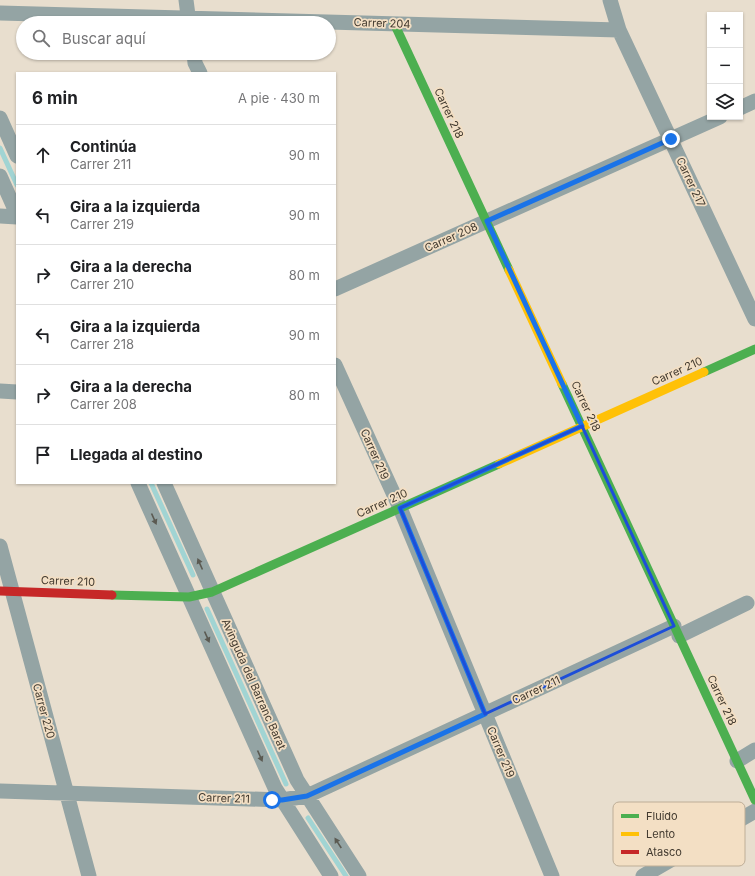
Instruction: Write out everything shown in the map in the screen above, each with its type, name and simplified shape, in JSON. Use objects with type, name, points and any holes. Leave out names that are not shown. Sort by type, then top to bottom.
[{"type":"street","points":[[186,0],[188,16]]},
{"type":"street","name":"Carrer 217","points":[[610,0],[619,30],[755,319]]},
{"type":"street","name":"Carrer 204","points":[[0,13],[81,16]]},
{"type":"street","name":"Carrer 204","points":[[336,22],[619,30]]},
{"type":"street","name":"Carrer 218","points":[[394,23],[755,800]]},
{"type":"street","points":[[195,60],[200,72]]},
{"type":"street","points":[[743,107],[755,101]]},
{"type":"street","points":[[0,118],[16,154]]},
{"type":"street","name":"Carrer 208","points":[[336,289],[713,120]]},
{"type":"street","points":[[0,176],[16,213]]},
{"type":"street","points":[[0,216],[16,215]]},
{"type":"street","name":"Carrer 210","points":[[6,592],[189,597],[212,592],[755,350]]},
{"type":"street","name":"Carrer 219","points":[[336,366],[400,508],[552,876]]},
{"type":"street","points":[[0,391],[16,392]]},
{"type":"street","points":[[138,484],[272,781],[282,800],[331,876]]},
{"type":"street","name":"Avinguda del Barranc Barat","points":[[164,484],[296,777],[359,876]]},
{"type":"street","name":"Carrer 220","points":[[0,546],[6,592],[66,793],[89,876]]},
{"type":"street","name":"Carrer 211","points":[[0,791],[282,800],[307,796],[485,714],[676,631],[747,603]]},
{"type":"street","points":[[737,761],[755,750]]},
{"type":"street","points":[[745,817],[755,811]]},
{"type":"street","points":[[643,876],[660,866]]},
{"type":"highlighted area","points":[[582,426],[674,626],[485,714],[400,508]]},
{"type":"waterway","points":[[0,148],[16,183]]},
{"type":"waterway","points":[[151,484],[193,575]]},
{"type":"waterway","points":[[207,609],[286,784]]},
{"type":"waterway","points":[[308,818],[346,876]]},
{"type":"traffic: fast","points":[[394,23],[509,270]]},
{"type":"traffic: fast","points":[[704,372],[755,349]]},
{"type":"traffic: fast","points":[[562,384],[755,800]]},
{"type":"traffic: fast","points":[[112,595],[189,597],[212,592],[499,464]]},
{"type":"traffic: slow","points":[[509,270],[562,384]]},
{"type":"traffic: slow","points":[[499,464],[704,372]]},
{"type":"traffic: jam","points":[[0,591],[112,595]]},
{"type":"route","points":[[272,800],[307,796],[485,714],[400,508],[582,426],[487,221],[671,139]]}]
